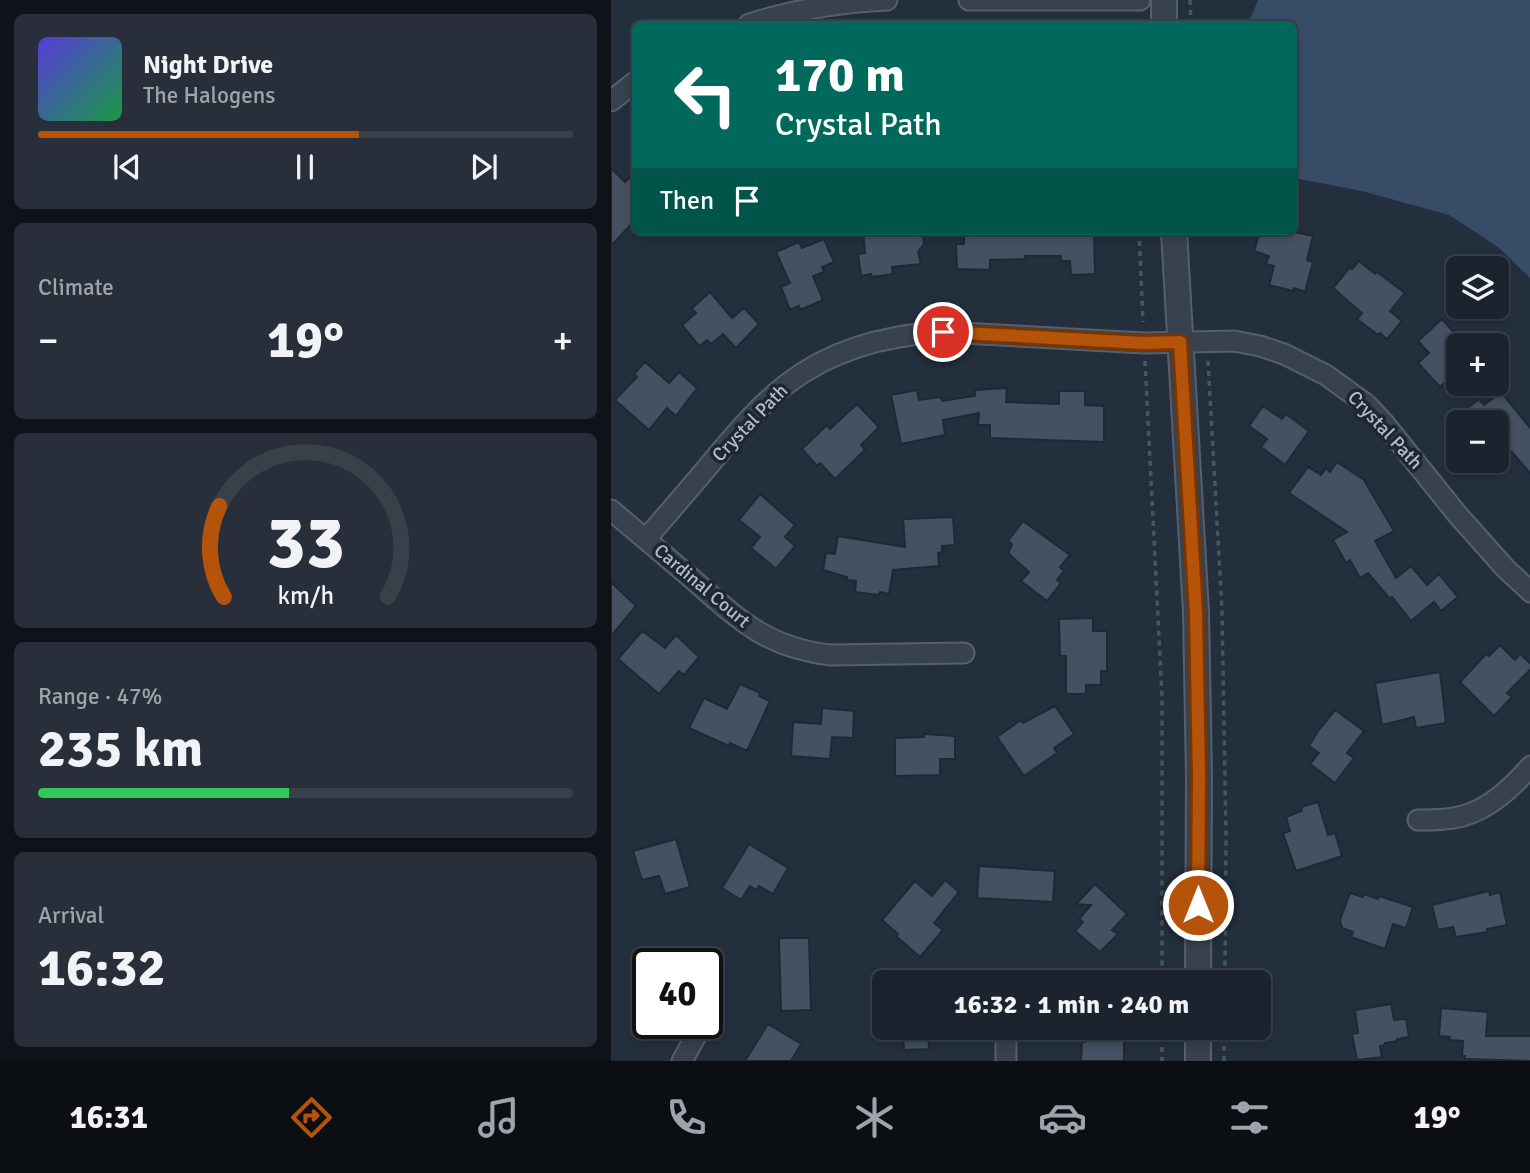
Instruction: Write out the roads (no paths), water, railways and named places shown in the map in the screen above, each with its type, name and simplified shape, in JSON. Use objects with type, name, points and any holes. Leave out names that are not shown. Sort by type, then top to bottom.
[{"type":"street","points":[[761,21],[823,6],[887,0]]},
{"type":"street","points":[[969,0],[1140,0]]},
{"type":"street","points":[[1164,0],[1165,21]]},
{"type":"street","points":[[611,101],[632,84]]},
{"type":"street","points":[[1174,235],[1196,612],[1198,970]]},
{"type":"street","name":"Crystal Path","points":[[646,539],[767,400],[788,382],[836,355],[862,345],[915,334],[943,332],[1144,343],[1235,341],[1260,346],[1306,364],[1346,388],[1366,404],[1457,514],[1530,592]]},
{"type":"street","name":"Cardinal Court","points":[[611,510],[746,625],[786,646],[831,655],[964,653]]},
{"type":"street","points":[[1418,820],[1464,816],[1483,807],[1501,796],[1530,766]]},
{"type":"street","points":[[682,1061],[694,1039]]},
{"type":"street","points":[[1006,1040],[1006,1061]]},
{"type":"street","points":[[1198,1040],[1198,1061]]},
{"type":"water","points":[[1258,0],[1530,0],[1530,278],[1498,247],[1449,215],[1362,191],[1297,179],[1297,21],[1249,21]]}]
